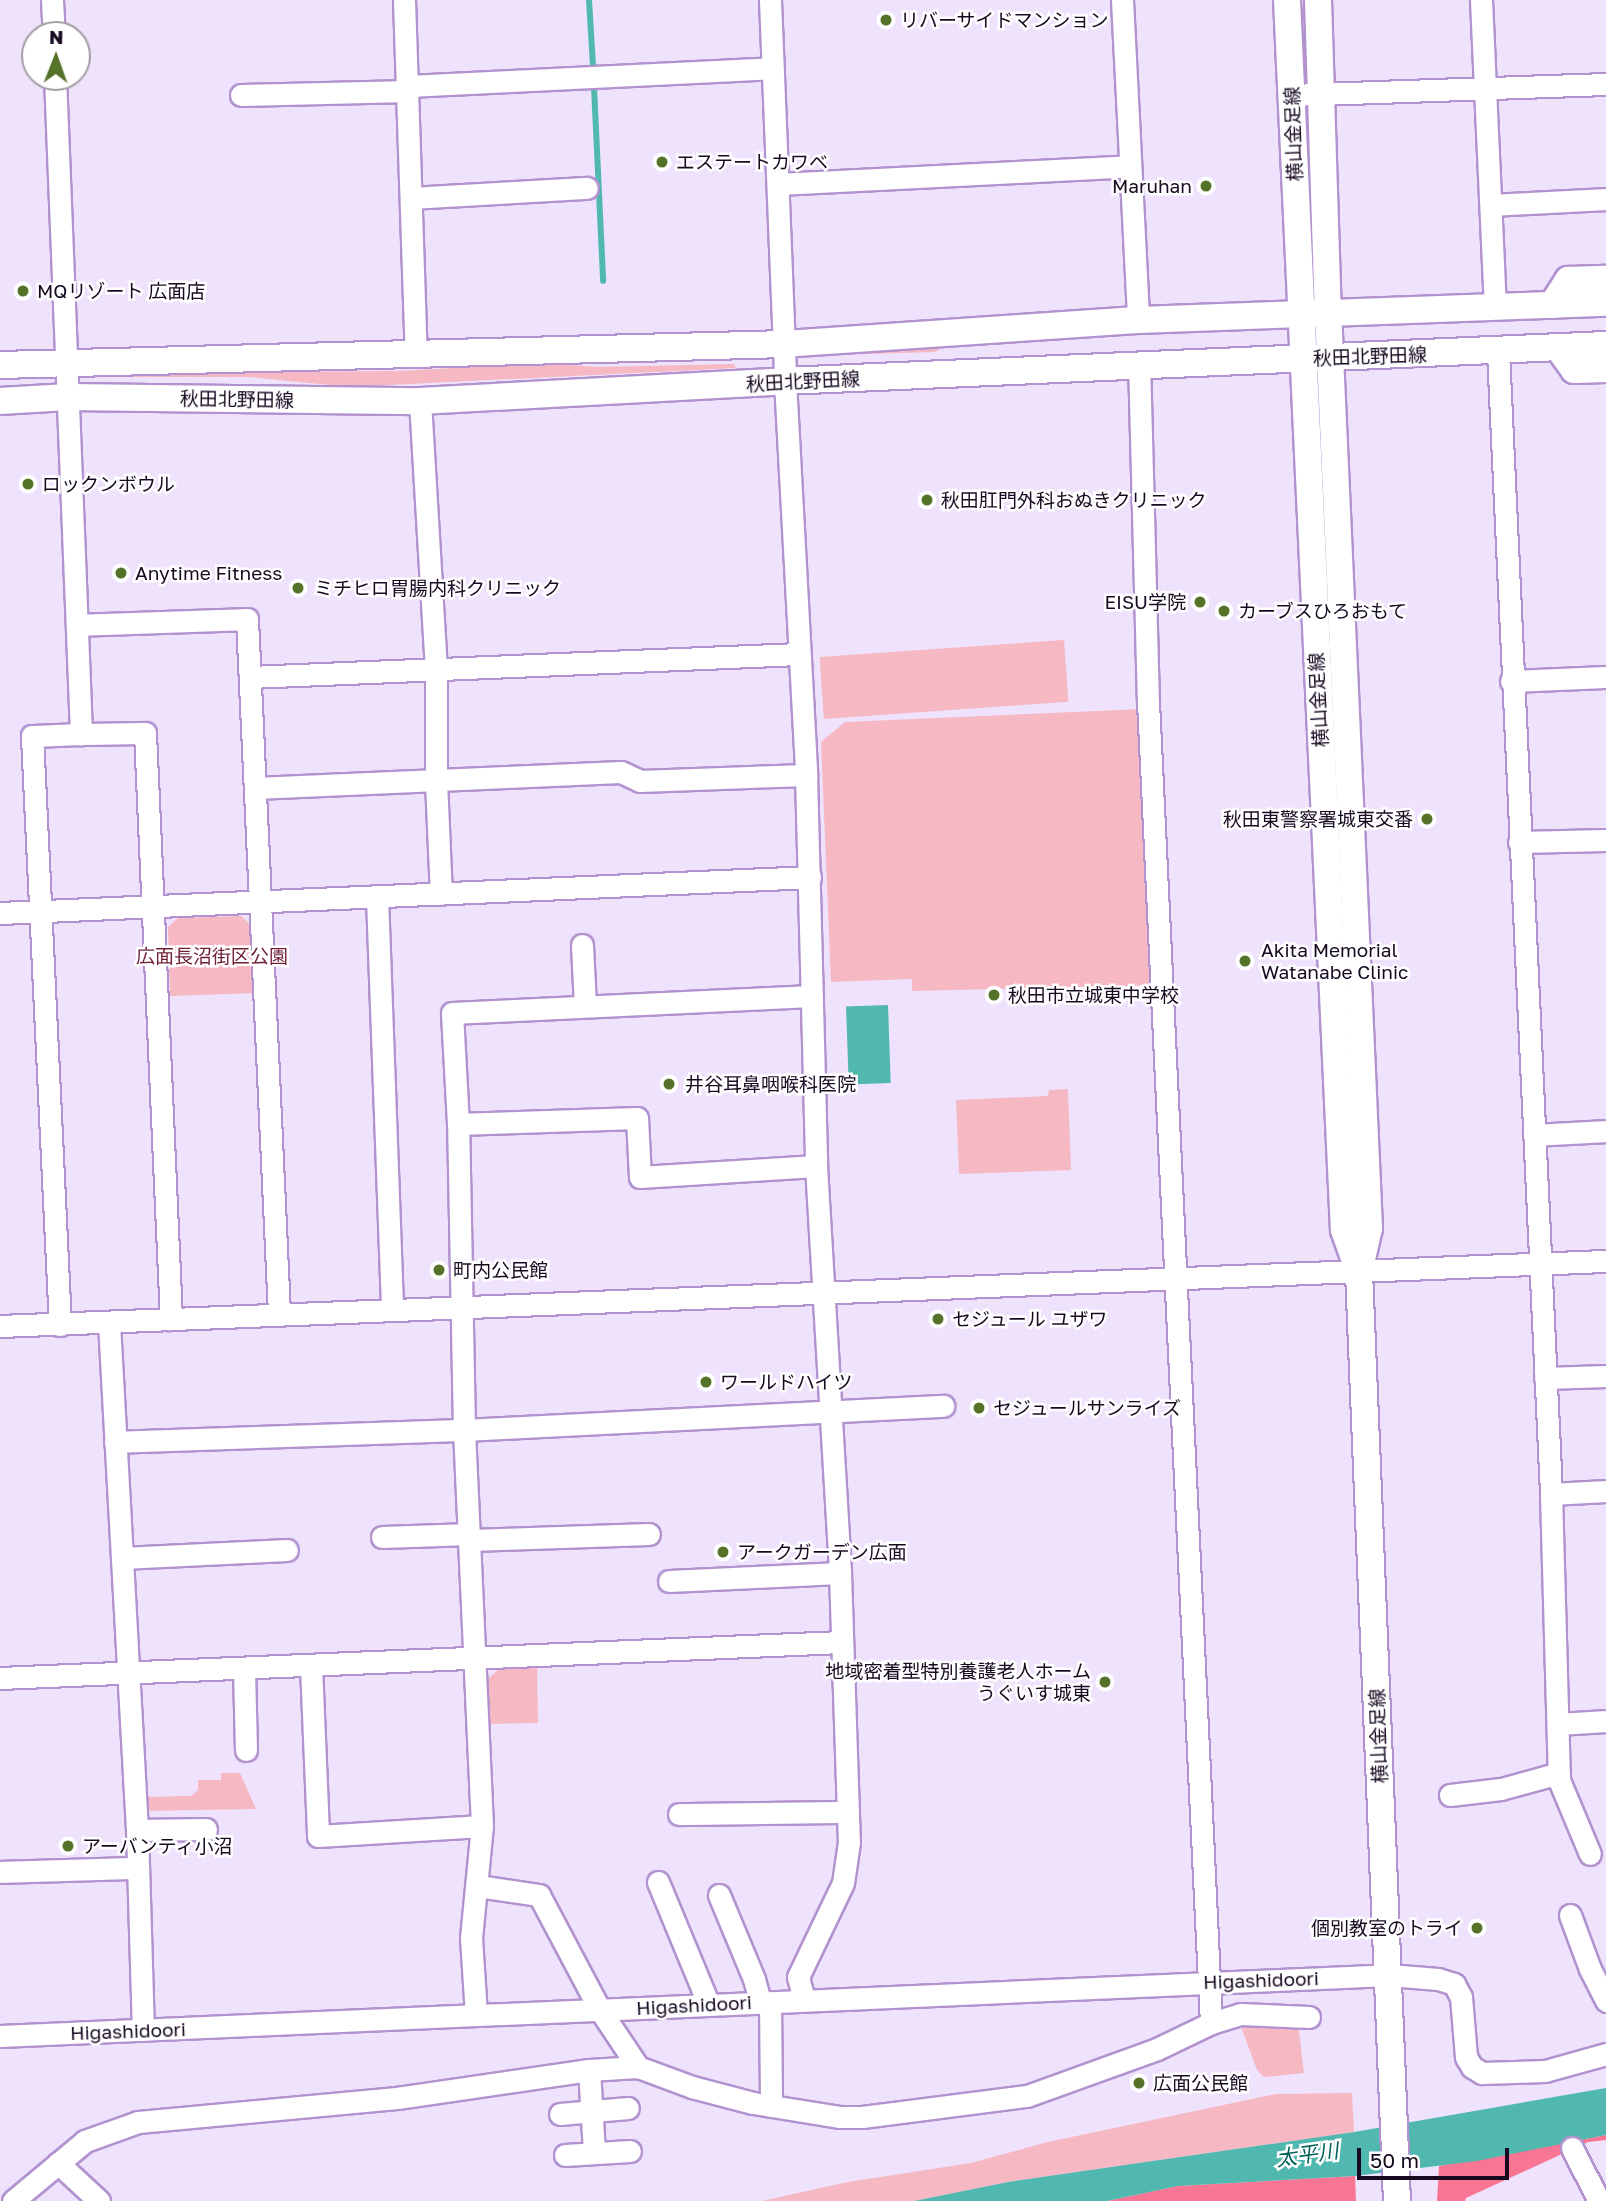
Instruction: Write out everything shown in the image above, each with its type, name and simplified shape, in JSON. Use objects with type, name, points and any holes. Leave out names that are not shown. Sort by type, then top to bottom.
[{"type":"main road","name":"横山金足線","points":[[1287,0],[1301,359],[1344,1230],[1359,1272]]},
{"type":"main road","name":"横山金足線","points":[[1318,0],[1328,312],[1369,1228],[1359,1272],[1397,2201]]},
{"type":"main road","points":[[1552,305],[1568,281],[1606,279]]},
{"type":"main road","name":"秋田北野田線","points":[[0,365],[784,344],[1138,320],[1606,303]]},
{"type":"main road","name":"秋田北野田線","points":[[0,401],[68,397],[420,401],[785,381],[1498,352],[1606,345]]},
{"type":"main road","points":[[1559,349],[1574,370],[1606,369]]},
{"type":"main road","points":[[1323,823],[1351,821]]},
{"type":"street","points":[[52,0],[53,21]]},
{"type":"street","points":[[404,0],[416,355]]},
{"type":"street","points":[[770,0],[785,381],[806,775],[816,1166],[840,1573],[849,1855],[843,1883],[798,1977],[804,2000]]},
{"type":"street","points":[[1122,0],[1138,320]]},
{"type":"street","points":[[1481,0],[1495,307]]},
{"type":"street","points":[[241,95],[409,89],[773,68]]},
{"type":"street","points":[[1291,95],[1606,84]]},
{"type":"street","points":[[56,91],[81,734]]},
{"type":"street","points":[[779,184],[1130,166]]},
{"type":"street","points":[[412,198],[587,188]]},
{"type":"street","points":[[1491,205],[1606,199]]},
{"type":"street","points":[[1498,352],[1538,1265],[1551,1494],[1559,1780],[1590,1854]]},
{"type":"street","points":[[1139,367],[1148,718],[1211,2023]]},
{"type":"street","points":[[420,401],[436,670],[436,781],[441,894]]},
{"type":"street","points":[[77,625],[247,619],[279,1314]]},
{"type":"street","points":[[250,677],[799,654]]},
{"type":"street","points":[[1511,681],[1606,677]]},
{"type":"street","points":[[60,1325],[32,736],[145,733],[172,1319]]},
{"type":"street","points":[[255,788],[621,772],[640,781],[806,775]]},
{"type":"street","points":[[1519,842],[1606,840]]},
{"type":"street","points":[[0,914],[810,877]]},
{"type":"street","points":[[377,897],[392,1310]]},
{"type":"street","points":[[582,944],[585,1006]]},
{"type":"street","points":[[477,2015],[471,1938],[482,1826],[471,1537],[464,1430],[458,1124],[452,1013],[813,996]]},
{"type":"street","points":[[458,1124],[637,1118],[640,1177],[816,1166]]},
{"type":"street","points":[[1534,1135],[1606,1131]]},
{"type":"street","points":[[0,1326],[1606,1261]]},
{"type":"street","points":[[109,1323],[137,1830],[143,2030]]},
{"type":"street","points":[[1545,1378],[1606,1376]]},
{"type":"street","points":[[115,1442],[464,1430],[943,1406]]},
{"type":"street","points":[[1551,1494],[1606,1490]]},
{"type":"street","points":[[382,1537],[649,1534]]},
{"type":"street","points":[[122,1558],[287,1550]]},
{"type":"street","points":[[669,1581],[840,1573]]},
{"type":"street","points":[[0,1678],[841,1642]]},
{"type":"street","points":[[311,1666],[318,1836],[482,1826]]},
{"type":"street","points":[[244,1669],[246,1750]]},
{"type":"street","points":[[1558,1724],[1606,1721]]},
{"type":"street","points":[[1450,1794],[1501,1789],[1559,1773]]},
{"type":"street","points":[[678,1814],[848,1812]]},
{"type":"street","points":[[137,1830],[206,1829]]},
{"type":"street","points":[[0,1872],[138,1868]]},
{"type":"street","points":[[658,1882],[709,2005]]},
{"type":"street","points":[[478,1886],[539,1895],[600,2010],[638,2067]]},
{"type":"street","points":[[719,1895],[765,2002],[771,2106]]},
{"type":"street","points":[[1570,1915],[1590,1969],[1606,2001]]},
{"type":"street","name":"Higashidoori","points":[[0,2036],[1389,1975],[1438,1979],[1454,1984],[1461,1997],[1466,2057],[1472,2067],[1482,2073],[1545,2071],[1606,2054]]},
{"type":"street","points":[[13,2201],[85,2141],[138,2122],[397,2098],[589,2070],[638,2067],[692,2087],[771,2106],[827,2116],[862,2118],[933,2106],[995,2103],[1027,2096],[1157,2049],[1211,2023],[1241,2014],[1309,2017]]},
{"type":"street","points":[[589,2070],[594,2152]]},
{"type":"street","points":[[560,2113],[628,2108]]},
{"type":"street","points":[[1572,2148],[1599,2201]]},
{"type":"street","points":[[565,2155],[629,2151]]},
{"type":"street","points":[[58,2163],[99,2201]]},
{"type":"green space","points":[[939,350],[934,352],[832,355],[834,352]]},
{"type":"green space","points":[[540,363],[598,367],[734,364],[736,368],[349,387],[250,377],[114,377],[112,373],[398,371]]},
{"type":"green space","points":[[1064,640],[1068,702],[824,719],[820,657]]},
{"type":"green space","points":[[1143,709],[1155,985],[912,991],[912,979],[831,982],[821,742],[845,722]]},
{"type":"green space","name":"広面長沼街区公園","points":[[241,916],[255,929],[256,993],[170,996],[168,927],[178,918]]},
{"type":"green space","points":[[1068,1089],[1071,1170],[959,1174],[956,1100],[1048,1096],[1049,1090]]},
{"type":"green space","points":[[537,1667],[538,1723],[489,1724],[488,1679],[500,1668]]},
{"type":"green space","points":[[221,1773],[240,1773],[256,1809],[140,1811],[140,1797],[191,1796],[198,1790],[198,1780],[221,1780]]},
{"type":"green space","points":[[1298,2023],[1304,2073],[1264,2077],[1257,2070],[1240,2024]]},
{"type":"green space","points":[[1352,2093],[1354,2132],[1008,2182],[914,2201],[762,2201],[848,2182],[971,2163],[1048,2142],[1276,2094]]},
{"type":"shaded area","points":[[1606,2135],[1606,2140],[1588,2142],[1466,2198],[1465,2201],[1437,2201],[1439,2166]]},
{"type":"shaded area","points":[[1355,2176],[1356,2201],[1107,2201],[1178,2186]]},
{"type":"water","points":[[888,1005],[891,1083],[849,1084],[846,1006]]},
{"type":"water","name":"太平川","points":[[1606,2088],[1606,2135],[1477,2161],[1355,2176],[1178,2186],[1107,2201],[914,2201],[1008,2182],[1354,2132]]},
{"type":"waterway","points":[[589,0],[593,65]]},
{"type":"waterway","points":[[594,87],[603,281]]},
{"type":"place","name":"リバーサイドマンション","points":[[886,20]]},
{"type":"place","name":"エステートカワベ","points":[[662,162]]},
{"type":"place","name":"Maruhan","points":[[1206,186]]},
{"type":"place","name":"MQリゾート 広面店","points":[[23,291]]},
{"type":"place","name":"ロックンボウル","points":[[28,484]]},
{"type":"place","name":"秋田肛門外科おぬきクリニック","points":[[927,500]]},
{"type":"place","name":"Anytime Fitness","points":[[121,573]]},
{"type":"place","name":"ミチヒロ胃腸内科クリニック","points":[[298,588]]},
{"type":"place","name":"EISU学院","points":[[1200,602]]},
{"type":"place","name":"カーブスひろおもて","points":[[1224,611]]},
{"type":"place","name":"秋田東警察署城東交番","points":[[1427,819]]},
{"type":"place","name":"Akita Memorial Watanabe Clinic","points":[[1245,961]]},
{"type":"place","name":"秋田市立城東中学校","points":[[994,995]]},
{"type":"place","name":"井谷耳鼻咽喉科医院","points":[[669,1084]]},
{"type":"place","name":"町内公民館","points":[[439,1270]]},
{"type":"place","name":"セジュール ユザワ","points":[[938,1319]]},
{"type":"place","name":"ワールドハイツ","points":[[706,1382]]},
{"type":"place","name":"セジュールサンライズ","points":[[979,1408]]},
{"type":"place","name":"アークガーデン広面","points":[[723,1552]]},
{"type":"place","name":"地域密着型特別養護老人ホーム うぐいす城東","points":[[1105,1682]]},
{"type":"place","name":"アーバンティ小沼","points":[[68,1846]]},
{"type":"place","name":"個別教室のトライ","points":[[1477,1928]]},
{"type":"place","name":"広面公民館","points":[[1139,2083]]}]
